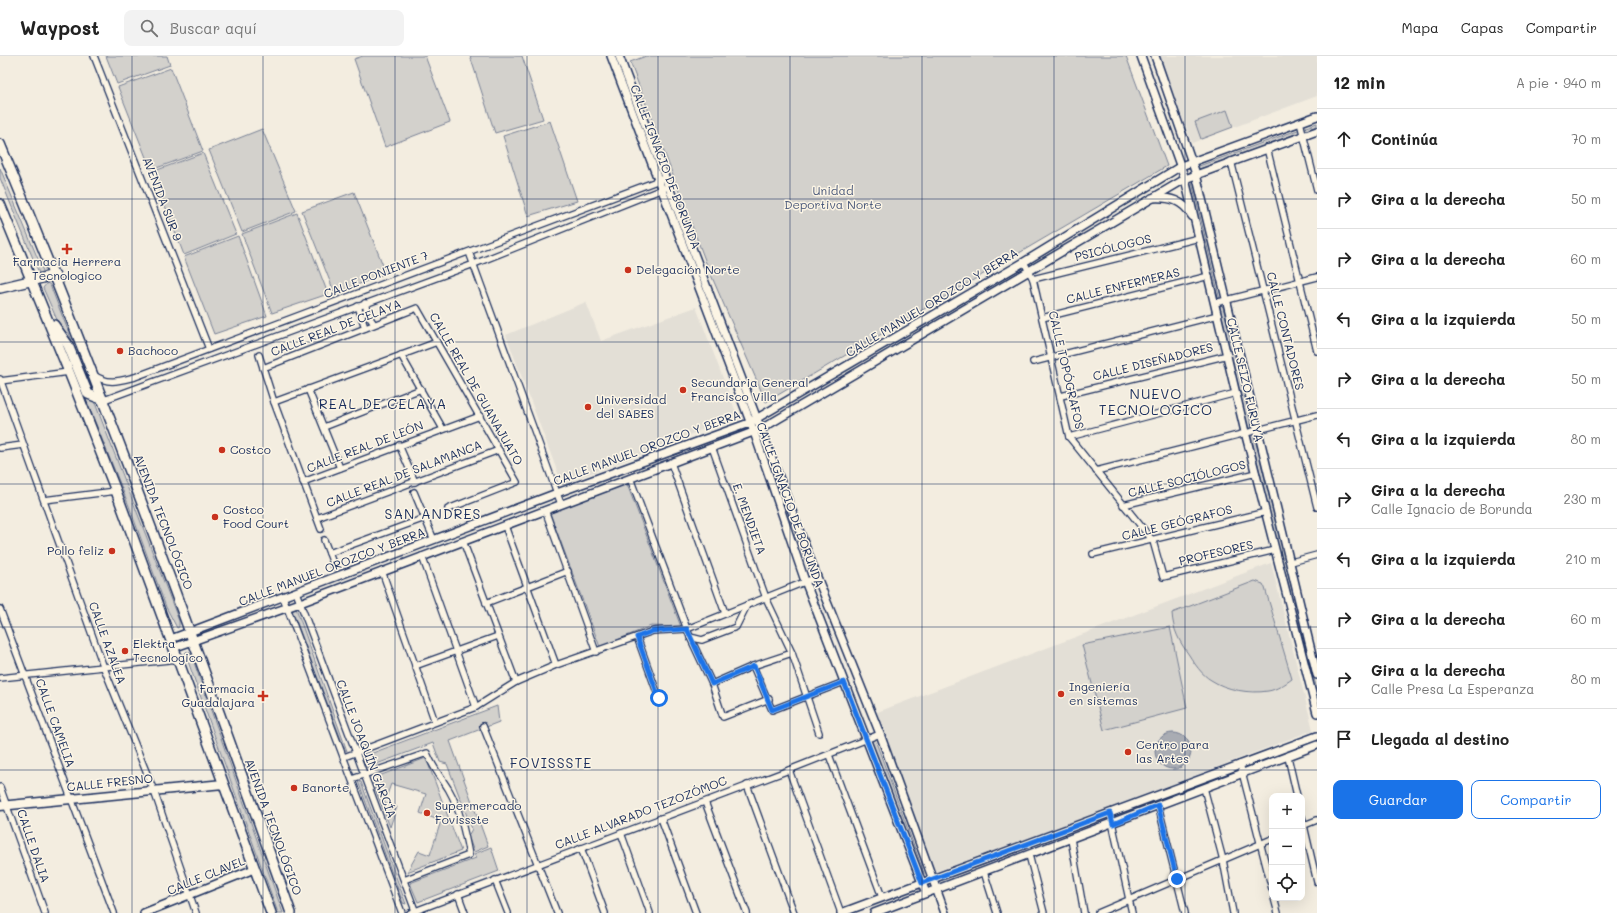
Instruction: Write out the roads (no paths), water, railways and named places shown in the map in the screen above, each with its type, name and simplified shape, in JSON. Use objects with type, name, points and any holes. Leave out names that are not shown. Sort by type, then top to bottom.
[{"type":"main road","name":"AVENIDA TECNOLÓGICO","points":[[0,144],[55,275],[104,400],[191,631],[291,913]]},
{"type":"main road","points":[[0,204],[116,491],[271,913]]},
{"type":"main road","points":[[0,288],[32,282],[55,275]]},
{"type":"main road","points":[[43,309],[68,345],[88,394],[104,400]]},
{"type":"main road","name":"CALLE FRESNO","points":[[3,806],[223,784]]},
{"type":"street","name":"AVENIDA SUR 9","points":[[94,56],[209,349]]},
{"type":"street","name":"CALLE IGNACIO DE BORUNDA","points":[[611,56],[749,423],[754,432],[805,581],[926,893]]},
{"type":"street","name":"CALLE IGNACIO DE BORUNDA","points":[[620,56],[817,577],[880,734],[934,878],[945,913]]},
{"type":"street","name":"CALLE SEIZO FURUYA","points":[[1141,56],[1182,166],[1228,355],[1245,432],[1317,713]]},
{"type":"street","name":"CALLE SEIZO FURUYA","points":[[1155,56],[1196,174],[1291,562],[1317,675]]},
{"type":"street","name":"CALLE MANUEL OROZCO Y BERRA","points":[[171,639],[557,493],[749,423],[1024,262],[1182,166],[1192,161],[1317,116]]},
{"type":"street","points":[[1300,122],[1317,190]]},
{"type":"street","name":"CALLE MANUEL OROZCO Y BERRA","points":[[173,648],[300,603],[761,429],[1150,198],[1185,179],[1317,131]]},
{"type":"street","points":[[1267,148],[1317,351]]},
{"type":"street","name":"CALLE CONTADORES","points":[[1231,161],[1317,507]]},
{"type":"street","name":"CALLE PONIENTE 7","points":[[94,375],[100,379],[113,382],[135,377],[666,177]]},
{"type":"street","name":"CALLE PONIENTE 7","points":[[104,400],[474,264],[670,186]]},
{"type":"street","points":[[1150,198],[1166,197],[1179,201],[1188,209],[1196,223]]},
{"type":"street","name":"PSICÓLOGOS","points":[[1033,279],[1199,238]]},
{"type":"street","points":[[469,252],[561,504]]},
{"type":"street","name":"CALLE TOPÓGRAFOS","points":[[1024,262],[1033,279],[1061,396],[1069,437],[1153,541],[1163,577]]},
{"type":"street","name":"CALLE ENFERMERAS","points":[[1042,318],[1209,276]]},
{"type":"street","points":[[1215,303],[1317,277]]},
{"type":"street","points":[[365,304],[368,315],[374,324]]},
{"type":"street","points":[[358,306],[365,328]]},
{"type":"street","name":"CALLE REAL DE CELAYA","points":[[263,368],[417,308]]},
{"type":"street","name":"CALLE REAL DE GUANAJUATO","points":[[417,308],[517,482],[448,509]]},
{"type":"street","points":[[1033,362],[1051,356],[1218,315]]},
{"type":"street","points":[[274,402],[437,342]]},
{"type":"street","points":[[259,355],[274,402],[321,530]]},
{"type":"street","points":[[401,355],[443,429]]},
{"type":"street","name":"CALLE DISEÑADORES","points":[[1061,396],[1228,355]]},
{"type":"street","points":[[0,380],[69,372]]},
{"type":"street","name":"CALLE AZALEA","points":[[0,380],[104,668],[154,791],[196,913]]},
{"type":"street","points":[[308,389],[340,468]]},
{"type":"street","points":[[324,426],[421,389]]},
{"type":"street","points":[[1069,437],[1236,393]]},
{"type":"street","points":[[1096,471],[1245,432],[1317,415]]},
{"type":"street","name":"CALLE REAL DE LEÓN","points":[[303,482],[480,416]]},
{"type":"street","points":[[399,445],[415,482]]},
{"type":"street","points":[[0,448],[23,446]]},
{"type":"street","name":"E. MENDIETA","points":[[712,447],[766,598],[792,653],[819,733]]},
{"type":"street","name":"CALLE REAL DE SALAMANCA","points":[[317,518],[499,450]]},
{"type":"street","points":[[671,463],[725,613]]},
{"type":"street","name":"CALLE SOCIÓLOGOS","points":[[1123,505],[1256,473]]},
{"type":"street","points":[[630,478],[690,637],[712,684],[723,717],[769,699]]},
{"type":"street","points":[[44,500],[116,491]]},
{"type":"street","points":[[414,492],[434,540]]},
{"type":"street","points":[[545,510],[596,652]]},
{"type":"street","name":"CALLE GEÓGRAFOS","points":[[1094,554],[1153,541],[1266,512]]},
{"type":"street","points":[[329,553],[425,518]]},
{"type":"street","points":[[505,526],[556,665]]},
{"type":"street","points":[[324,540],[334,566]]},
{"type":"street","points":[[463,541],[516,682]]},
{"type":"street","name":"PROFESORES","points":[[1163,577],[1275,550]]},
{"type":"street","points":[[1291,562],[1317,555]]},
{"type":"street","points":[[422,556],[476,707]]},
{"type":"street","points":[[382,571],[435,722]]},
{"type":"street","points":[[486,603],[568,571]]},
{"type":"street","points":[[344,757],[476,707],[516,682],[556,665],[653,631],[687,629],[817,577]]},
{"type":"street","name":"CALLE JOAQUÍN GARCÍA","points":[[296,592],[404,880],[414,912]]},
{"type":"street","name":"CALLE JOAQUÍN GARCÍA","points":[[283,597],[402,913]]},
{"type":"street","points":[[690,637],[702,640],[736,627],[747,605]]},
{"type":"street","name":"CALLE CAMELIA","points":[[0,609],[114,913]]},
{"type":"street","points":[[416,666],[498,636]]},
{"type":"street","points":[[637,637],[659,698]]},
{"type":"street","points":[[712,684],[754,666],[792,653]]},
{"type":"street","points":[[0,678],[178,659]]},
{"type":"street","points":[[754,666],[769,699],[772,710],[844,682]]},
{"type":"street","points":[[484,726],[557,913]]},
{"type":"street","name":"CALLE ALVARADO TEZOZÓMOC","points":[[414,912],[495,880],[866,741],[880,734]]},
{"type":"street","points":[[789,770],[841,913],[1317,736]]},
{"type":"street","points":[[879,912],[1317,745]]},
{"type":"street","points":[[352,779],[427,753],[434,769],[449,791],[464,829],[469,855],[404,880]]},
{"type":"street","points":[[829,755],[882,897]]},
{"type":"street","points":[[1288,757],[1296,793]]},
{"type":"street","points":[[1240,764],[1269,877]]},
{"type":"street","points":[[747,785],[794,913]]},
{"type":"street","name":"CALLE DALIA","points":[[0,787],[3,806],[44,913]]},
{"type":"street","points":[[1204,788],[1222,860],[1233,913]]},
{"type":"street","points":[[705,802],[747,913]]},
{"type":"street","points":[[1158,805],[1185,913]]},
{"type":"street","points":[[1110,813],[1132,913]]},
{"type":"street","points":[[661,818],[696,913]]},
{"type":"street","points":[[1305,825],[1317,820]]},
{"type":"street","points":[[1304,829],[1317,882]]},
{"type":"street","points":[[621,833],[650,913]]},
{"type":"street","points":[[1071,839],[1084,913]]},
{"type":"street","points":[[1098,913],[1269,840]]},
{"type":"street","points":[[580,848],[605,913]]},
{"type":"street","points":[[1029,855],[1044,913]]},
{"type":"street","name":"CALLE CLAVEL","points":[[144,913],[254,869]]},
{"type":"street","points":[[984,872],[996,913]]},
{"type":"street","points":[[495,880],[508,913]]},
{"type":"street","points":[[458,894],[465,913]]},
{"type":"street","points":[[1275,901],[1278,913]]},
{"type":"place","name":"Farmacia Herrera Tecnologico","points":[[67,249]]},
{"type":"place","name":"Delegación Norte","points":[[628,270]]},
{"type":"place","name":"Bachoco","points":[[120,351]]},
{"type":"place","name":"Secundaria General Francisco Villa","points":[[683,390]]},
{"type":"place","name":"Universidad del SABES","points":[[588,407]]},
{"type":"place","name":"Costco","points":[[222,450]]},
{"type":"place","name":"Costco Food Court","points":[[215,517]]},
{"type":"place","name":"Pollo feliz","points":[[112,551]]},
{"type":"place","name":"Elektra Tecnologico","points":[[125,651]]},
{"type":"place","name":"Ingeniería en sistemas","points":[[1061,694]]},
{"type":"place","name":"Farmacia Guadalajara","points":[[263,696]]},
{"type":"place","name":"Centro para las Artes","points":[[1128,752]]},
{"type":"place","name":"Banorte","points":[[294,788]]},
{"type":"place","name":"Supermercado Fovissste","points":[[427,813]]},
{"type":"district","name":"NUEVO TECNOLOGICO","points":[[1156,402]]},
{"type":"district","name":"REAL DE CELAYA","points":[[383,404]]},
{"type":"district","name":"SAN ANDRES","points":[[433,514]]},
{"type":"district","name":"FOVISSSTE","points":[[551,763]]},
{"type":"park label","name":"Unidad Deportiva Norte","points":[[833,198]]}]
